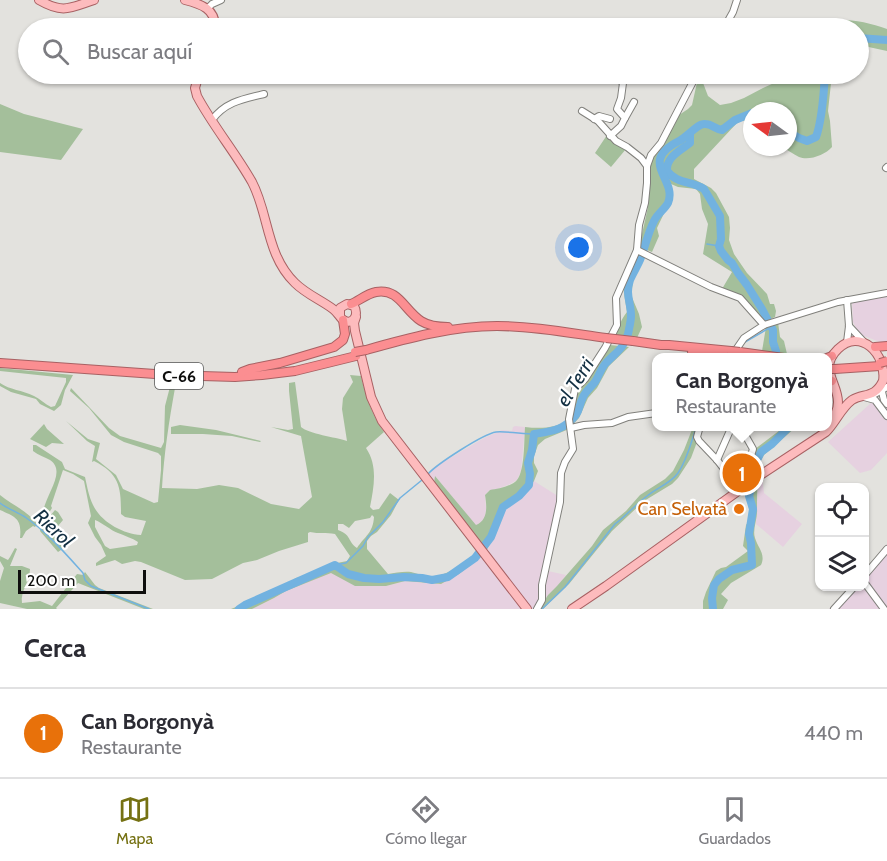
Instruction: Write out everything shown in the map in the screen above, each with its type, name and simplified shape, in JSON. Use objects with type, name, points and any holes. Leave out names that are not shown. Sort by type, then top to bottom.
[{"type":"highway","points":[[346,305],[370,294],[385,292],[397,296],[416,318],[429,325],[466,328]]},
{"type":"highway","points":[[242,372],[334,347],[343,340],[345,334],[343,319]]},
{"type":"highway","name":"C-66","points":[[366,352],[419,337],[466,328],[495,326],[529,327],[703,353]]},
{"type":"highway","name":"C-66","points":[[0,361],[242,372],[285,368],[452,334],[490,330],[605,339]]},
{"type":"highway","points":[[632,343],[669,345],[720,353]]},
{"type":"highway","points":[[875,347],[887,346]]},
{"type":"highway","name":"C-66","points":[[0,361],[169,375],[228,377],[295,371],[355,354]]},
{"type":"highway","points":[[832,368],[883,364]]},
{"type":"main road","points":[[39,0],[53,8],[62,9],[94,0]]},
{"type":"main road","points":[[184,0],[208,8],[213,18]]},
{"type":"main road","points":[[196,84],[196,92],[252,183],[275,253],[284,269],[297,284],[336,311],[355,331]]},
{"type":"main road","points":[[328,306],[346,305],[356,308],[355,331],[371,397],[377,412],[404,451],[527,609]]},
{"type":"main road","points":[[343,319],[339,311],[346,305]]},
{"type":"main road","points":[[343,319],[353,320],[356,316]]},
{"type":"main road","points":[[832,355],[847,342],[863,341],[875,347],[882,355],[885,365],[884,390],[863,396],[847,405],[832,426]]},
{"type":"main road","points":[[832,383],[846,395],[863,396]]},
{"type":"main road","points":[[832,383],[838,403],[832,420]]},
{"type":"main road","points":[[768,470],[775,462],[820,431]]},
{"type":"main road","points":[[572,609],[740,486],[827,431]]},
{"type":"main road","points":[[578,609],[606,586]]},
{"type":"street","points":[[208,8],[221,0]]},
{"type":"street","points":[[729,18],[737,0]]},
{"type":"street","points":[[623,84],[617,109],[626,118]]},
{"type":"street","points":[[537,609],[542,600],[560,502],[561,473],[573,448],[569,419],[575,389],[590,371],[617,325],[615,298],[637,250],[639,225],[645,203],[647,166],[651,154],[661,143],[692,84]]},
{"type":"street","points":[[212,120],[229,104],[264,94]]},
{"type":"street","points":[[610,136],[621,126],[634,102]]},
{"type":"street","points":[[582,111],[598,121],[610,136],[641,158],[647,166]]},
{"type":"street","points":[[594,119],[599,116],[610,119]]},
{"type":"street","points":[[637,250],[740,298],[768,324]]},
{"type":"street","points":[[734,353],[744,338],[768,324],[847,300],[887,293]]},
{"type":"street","points":[[847,300],[849,326],[847,342]]},
{"type":"street","points":[[849,326],[863,341]]},
{"type":"street","points":[[884,390],[887,403]]},
{"type":"street","points":[[863,396],[874,400],[887,416]]},
{"type":"street","points":[[571,428],[612,423],[628,417],[652,414]]},
{"type":"street","points":[[699,431],[697,437],[699,441],[740,486],[753,449],[743,431]]},
{"type":"street","points":[[717,460],[730,431]]},
{"type":"street","points":[[869,570],[887,549]]},
{"type":"street","points":[[869,589],[884,609]]},
{"type":"street","points":[[834,609],[850,591]]},
{"type":"shaded area","points":[[887,293],[887,342],[880,342],[859,334],[853,322],[852,300]]},
{"type":"shaded area","points":[[887,396],[887,453],[871,470],[860,473],[828,442],[871,403]]},
{"type":"shaded area","points":[[515,426],[525,427],[521,471],[517,480],[490,490],[485,495],[485,518],[476,526],[436,477],[434,483],[427,477],[433,468],[484,438],[502,430],[512,431]]},
{"type":"shaded area","points":[[762,476],[764,493],[802,524],[783,547],[756,524],[758,480]]},
{"type":"shaded area","points":[[534,481],[561,498],[548,571],[566,575],[539,609],[252,609],[286,591],[331,572],[355,586],[386,586],[405,581],[441,584],[494,537],[499,519],[506,506],[521,498]]},
{"type":"shaded area","points":[[887,544],[887,609],[829,609],[846,591],[869,591],[869,565]]},
{"type":"green space","points":[[869,24],[887,29],[887,51],[869,47]]},
{"type":"green space","points":[[697,84],[703,84],[708,96],[720,105],[744,98],[772,84],[831,84],[828,111],[832,147],[821,155],[812,158],[797,156],[797,102],[743,102],[743,120],[736,124],[694,169],[694,179],[716,193],[729,217],[729,240],[734,254],[747,273],[767,294],[770,304],[774,304],[775,317],[762,320],[745,300],[722,289],[732,272],[703,254],[708,224],[702,209],[700,194],[696,189],[671,184],[669,185],[669,203],[657,228],[659,236],[652,252],[647,250],[634,276],[631,295],[642,327],[637,338],[615,336],[627,312],[623,287],[638,252],[648,207],[651,162],[679,115],[692,105]]},
{"type":"green space","points":[[0,104],[24,114],[83,129],[61,160],[0,152]]},
{"type":"green space","points":[[607,135],[611,141],[626,149],[611,167],[595,153]]},
{"type":"green space","points":[[778,322],[780,337],[784,341],[787,353],[762,351],[766,327]]},
{"type":"green space","points":[[610,345],[629,347],[609,366],[597,388],[588,398],[579,418],[569,429],[545,439],[538,445],[534,463],[538,471],[534,481],[521,498],[506,506],[486,551],[434,483],[435,476],[476,525],[480,523],[486,513],[485,495],[490,490],[512,484],[520,475],[525,427],[549,427],[570,419],[578,392]]},
{"type":"green space","points":[[0,368],[73,375],[65,390],[61,405],[54,411],[40,404],[36,399],[11,392],[0,386],[0,383],[34,396],[51,407],[55,406],[66,378],[0,371]]},
{"type":"green space","points":[[350,375],[361,376],[370,406],[384,432],[366,448],[374,469],[370,507],[373,510],[379,509],[390,493],[399,500],[391,515],[367,541],[367,549],[388,574],[413,572],[425,576],[447,573],[479,551],[482,556],[459,574],[441,584],[405,581],[386,586],[355,586],[331,573],[286,591],[252,609],[231,609],[327,565],[347,561],[350,556],[335,534],[310,532],[308,542],[243,563],[212,579],[185,580],[135,561],[122,564],[115,560],[96,566],[96,563],[106,556],[88,523],[91,516],[84,481],[63,470],[52,508],[43,519],[43,511],[57,472],[50,460],[33,451],[33,445],[62,462],[65,469],[85,477],[93,505],[107,522],[127,532],[141,535],[146,521],[125,517],[121,514],[119,489],[114,477],[103,466],[92,462],[95,446],[66,421],[88,439],[100,443],[96,459],[116,475],[123,489],[154,503],[158,502],[161,456],[111,435],[89,408],[70,391],[71,388],[109,428],[120,436],[161,448],[164,442],[165,406],[171,383],[179,385],[175,388],[165,450],[162,488],[197,489],[219,485],[238,488],[271,504],[299,509],[312,497],[301,436],[271,427],[293,429],[289,383],[295,382],[301,427],[347,441],[342,409],[343,398],[353,382]],"holes":[[[372,515],[374,517],[372,527],[357,548],[348,536],[338,530],[338,524],[349,528],[355,521],[370,518]],[[95,520],[138,542],[137,545],[110,549],[105,546],[95,527]]]},
{"type":"green space","points":[[44,424],[64,444],[52,443],[46,447],[30,439]]},
{"type":"green space","points":[[180,425],[216,430],[261,441],[232,436],[171,434],[171,427]]},
{"type":"green space","points":[[691,431],[698,431],[691,458],[678,478],[644,501],[612,531],[569,584],[543,609],[539,609],[548,595],[592,546],[603,530],[626,511],[640,495],[673,471]]},
{"type":"green space","points":[[779,431],[791,431],[764,455],[759,471],[748,479],[755,449]]},
{"type":"green space","points":[[758,480],[754,535],[762,554],[761,565],[731,583],[721,594],[728,600],[723,609],[703,609],[706,592],[716,571],[726,567],[748,551],[743,546],[746,525],[750,516],[746,489]]},
{"type":"green space","points":[[0,495],[25,512],[37,524],[26,531],[22,538],[20,538],[20,527],[17,520],[0,510]]},
{"type":"green space","points":[[55,510],[63,520],[58,526],[71,539],[58,552],[40,531]]},
{"type":"green space","points":[[15,548],[17,549],[10,566],[30,569],[22,595],[22,603],[40,601],[52,606],[77,574],[83,575],[85,572],[99,588],[153,609],[144,609],[78,583],[57,609],[27,609],[0,603],[0,581],[4,568],[0,556],[8,560]]},
{"type":"waterway","name":"el Terri","points":[[869,39],[887,40]]},
{"type":"waterway","name":"el Terri","points":[[797,137],[807,141],[816,137],[824,84]]},
{"type":"waterway","name":"el Terri","points":[[239,609],[335,565],[348,574],[364,578],[404,577],[432,580],[448,577],[475,558],[491,537],[503,507],[519,496],[529,485],[528,463],[534,434],[564,426],[572,419],[584,395],[595,382],[603,367],[626,340],[631,318],[628,294],[630,280],[654,221],[668,203],[670,194],[661,171],[661,156],[667,149],[702,124],[722,130],[743,117]]},
{"type":"waterway","points":[[690,134],[690,143],[671,158],[667,171],[675,178],[704,189],[720,216],[719,246],[721,251],[732,263],[762,309],[773,330],[776,351]]},
{"type":"waterway","points":[[707,244],[719,246]]},
{"type":"waterway","points":[[745,342],[771,327]]},
{"type":"waterway","points":[[542,609],[565,587],[615,524],[643,499],[675,477],[686,457],[695,431]]},
{"type":"waterway","points":[[713,609],[714,585],[719,579],[732,570],[752,565],[749,534],[753,509],[749,496],[756,462],[761,452],[785,431]]},
{"type":"waterway","points":[[428,474],[460,450],[490,434],[496,432],[534,434]]},
{"type":"waterway","points":[[335,565],[346,563],[383,522],[400,498],[422,480]]},
{"type":"waterway","name":"Rierol","points":[[0,503],[25,517],[48,536],[83,573],[85,580],[91,586],[149,609]]},
{"type":"place","name":"Can Borgonyà","points":[[742,473]]},
{"type":"place","name":"Can Selvatà","points":[[739,509]]}]
